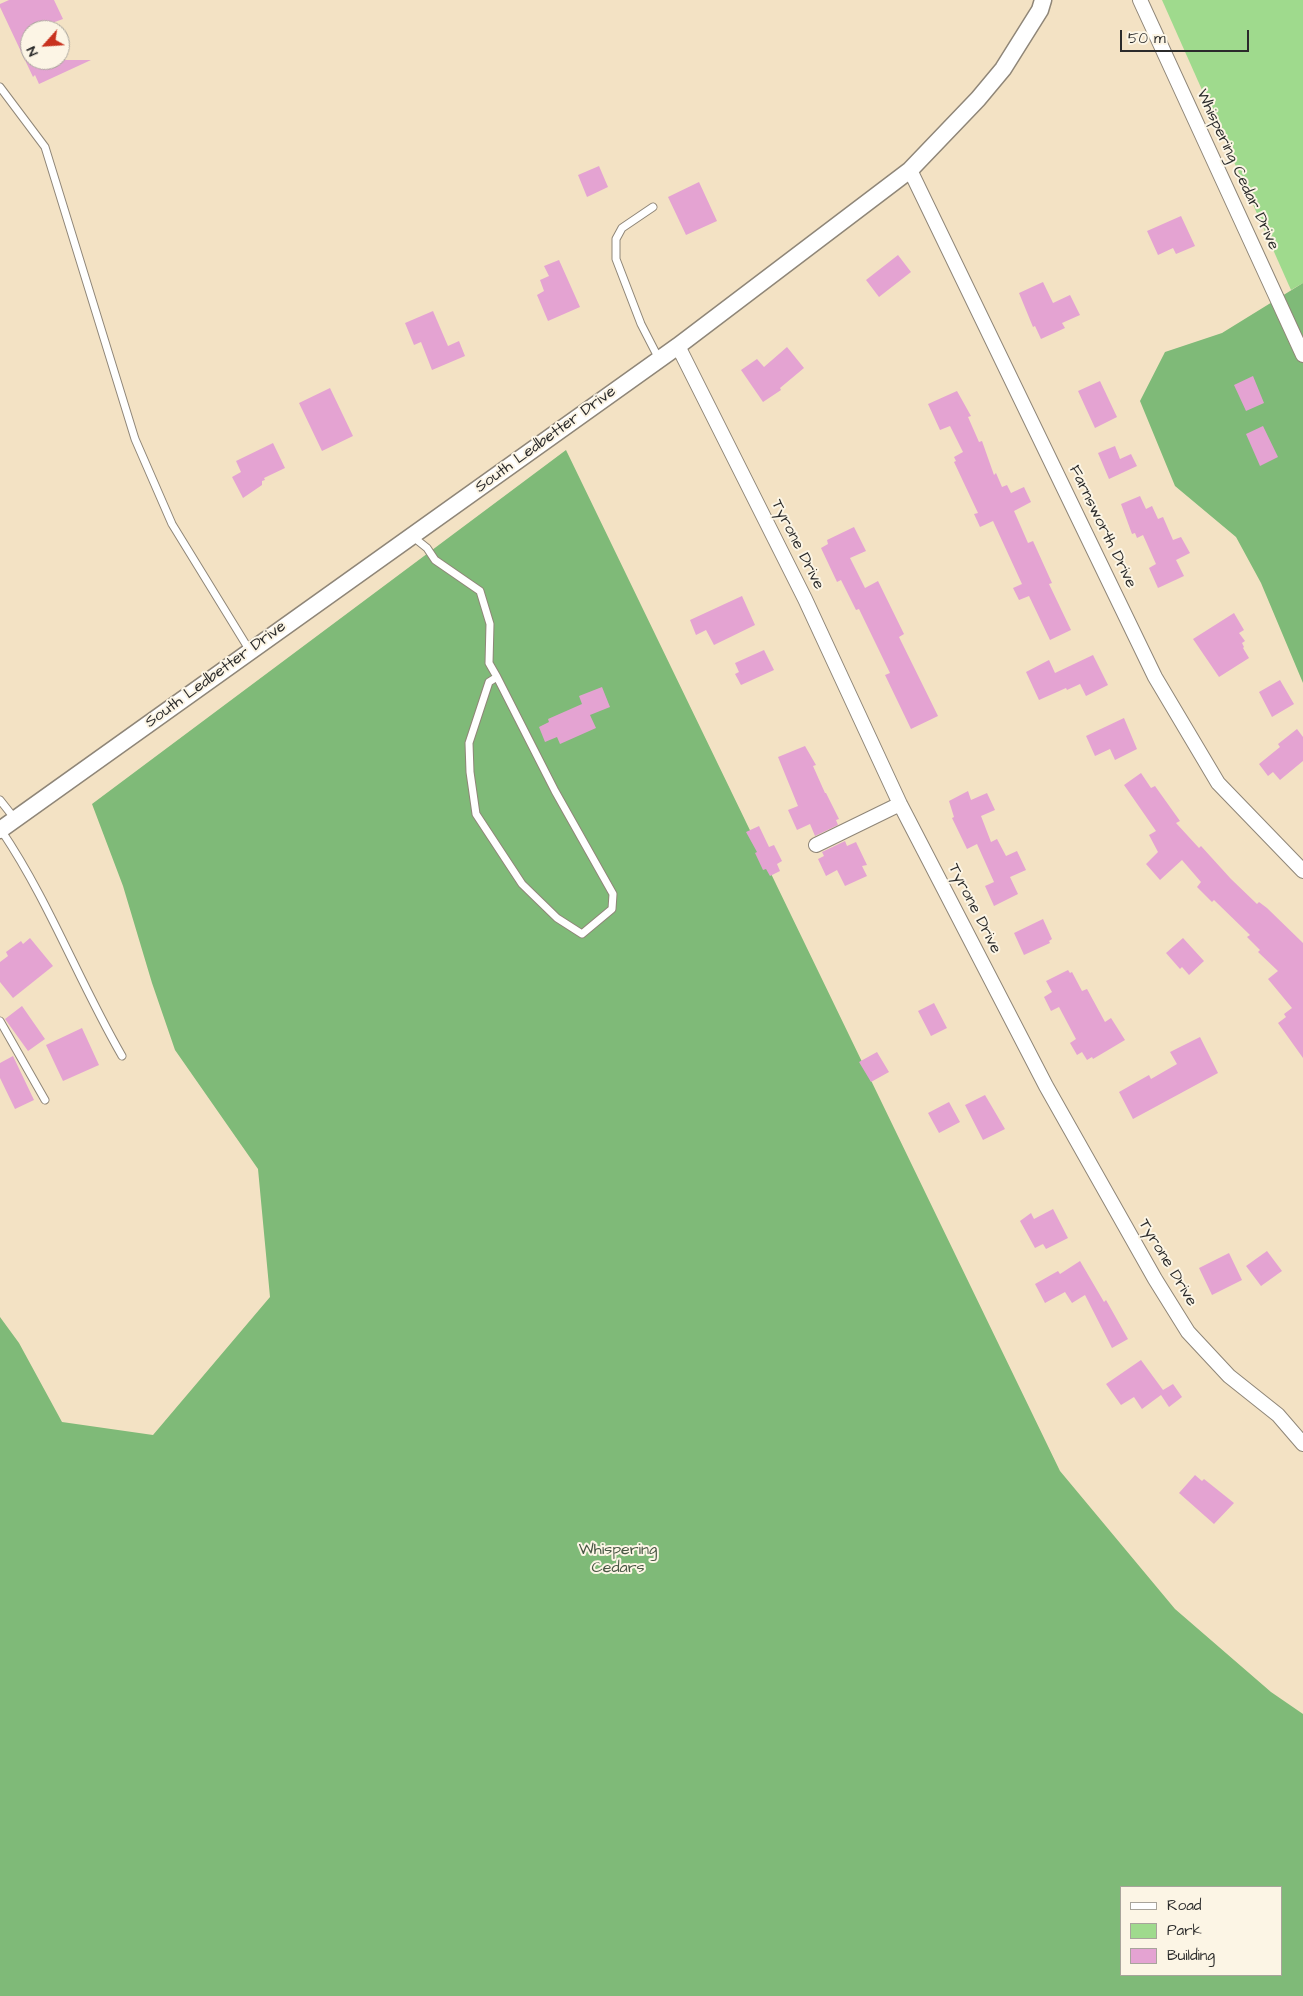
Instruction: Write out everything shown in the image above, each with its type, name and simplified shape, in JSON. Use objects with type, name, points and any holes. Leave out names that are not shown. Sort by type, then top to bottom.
[{"type":"street","name":"South Ledbetter Drive","points":[[0,830],[678,346],[910,170],[978,99],[1003,69],[1036,18],[1043,0]]},
{"type":"street","name":"Whispering Cedar Drive","points":[[1140,0],[1303,355]]},
{"type":"street","name":"Farnsworth Drive","points":[[910,170],[1155,677],[1218,783],[1303,871]]},
{"type":"street","name":"Tyrone Drive","points":[[678,346],[805,599],[900,804],[1046,1086],[1155,1280],[1188,1332],[1229,1376],[1278,1415],[1303,1444]]},
{"type":"street","points":[[816,845],[900,804]]},
{"type":"lane","points":[[0,88],[45,147],[135,439],[172,524],[250,651]]},
{"type":"lane","points":[[653,207],[622,228],[616,239],[616,259],[641,324],[659,359]]},
{"type":"lane","points":[[412,536],[427,548],[435,560],[480,591],[490,624],[489,663],[497,677],[555,791],[613,894],[612,910],[582,934],[557,918],[522,884],[476,814],[470,772],[469,742],[489,682],[497,677]]},
{"type":"lane","points":[[0,800],[15,819]]},
{"type":"lane","points":[[0,830],[20,859],[122,1056]]},
{"type":"lane","points":[[0,1020],[45,1100]]},
{"type":"green space","points":[[1162,0],[1303,0],[1303,283],[1291,290]]},
{"type":"green space","points":[[1303,283],[1303,683],[1261,583],[1236,537],[1175,486],[1140,401],[1165,352],[1222,333]]},
{"type":"green space","name":"Whispering Cedars","points":[[566,450],[1060,1471],[1175,1609],[1271,1692],[1303,1714],[1303,1996],[0,1996],[0,1317],[19,1343],[62,1422],[153,1435],[270,1297],[258,1169],[175,1050],[152,983],[123,886],[92,804]]},
{"type":"building","points":[[9,0],[54,0],[63,19],[20,20],[20,49],[0,4]]},
{"type":"building","points":[[70,60],[91,60],[70,70]]},
{"type":"building","points":[[30,70],[69,70],[39,84],[35,75],[33,77]]},
{"type":"building","points":[[599,166],[608,187],[587,197],[578,175]]},
{"type":"building","points":[[699,182],[717,221],[686,235],[668,197]]},
{"type":"building","points":[[1181,216],[1195,246],[1176,254],[1173,248],[1158,255],[1147,231]]},
{"type":"building","points":[[898,255],[911,272],[879,297],[866,280]]},
{"type":"building","points":[[559,260],[580,307],[548,321],[537,295],[544,291],[540,280],[549,276],[544,266]]},
{"type":"building","points":[[1043,282],[1053,303],[1070,295],[1080,315],[1062,323],[1065,328],[1041,339],[1035,326],[1033,327],[1019,293]]},
{"type":"building","points":[[433,311],[448,346],[459,341],[465,356],[432,370],[421,342],[414,345],[405,323]]},
{"type":"building","points":[[787,347],[804,368],[780,388],[781,390],[763,402],[741,370],[757,359],[764,367]]},
{"type":"building","points":[[1253,376],[1264,403],[1246,411],[1234,385]]},
{"type":"building","points":[[1100,381],[1117,417],[1095,428],[1078,391]]},
{"type":"building","points":[[330,388],[353,436],[322,451],[299,403]]},
{"type":"building","points":[[957,391],[971,416],[968,417],[979,442],[982,441],[994,475],[996,473],[1002,487],[1007,485],[1011,493],[1024,487],[1031,502],[1014,511],[1028,543],[1033,541],[1052,583],[1049,584],[1071,630],[1050,640],[1029,596],[1019,600],[1013,588],[1022,584],[993,521],[980,527],[974,514],[978,513],[954,462],[956,461],[954,457],[963,452],[950,426],[940,430],[928,404]]},
{"type":"building","points":[[1263,426],[1278,457],[1260,466],[1246,434]]},
{"type":"building","points":[[273,443],[285,468],[264,478],[265,480],[262,481],[262,485],[243,498],[232,477],[241,472],[236,461]]},
{"type":"building","points":[[1115,446],[1120,459],[1131,454],[1137,466],[1109,479],[1098,453]]},
{"type":"building","points":[[1140,496],[1146,509],[1152,506],[1158,519],[1163,517],[1173,540],[1181,537],[1190,553],[1176,560],[1184,576],[1158,588],[1149,568],[1156,564],[1143,535],[1137,538],[1135,533],[1132,534],[1121,504]]},
{"type":"building","points":[[854,527],[866,551],[850,558],[865,588],[878,581],[904,634],[899,637],[938,716],[911,729],[885,675],[890,673],[859,609],[856,610],[841,580],[837,582],[821,548],[828,544],[827,540]]},
{"type":"building","points":[[742,596],[755,625],[714,645],[706,630],[696,635],[690,620]]},
{"type":"building","points":[[1234,613],[1244,630],[1239,633],[1245,641],[1242,643],[1243,648],[1249,658],[1219,677],[1193,639]]},
{"type":"building","points":[[764,650],[774,670],[741,685],[735,674],[739,672],[735,663]]},
{"type":"building","points":[[1093,655],[1108,685],[1086,696],[1080,684],[1039,700],[1026,672],[1049,660],[1055,673]]},
{"type":"building","points":[[1280,680],[1294,704],[1272,717],[1259,692]]},
{"type":"building","points":[[602,687],[610,707],[590,715],[596,728],[560,744],[557,737],[545,742],[539,727],[549,722],[548,719],[582,704],[579,696]]},
{"type":"building","points":[[1124,718],[1137,749],[1115,760],[1110,749],[1095,756],[1086,736]]},
{"type":"building","points":[[1297,729],[1303,737],[1303,761],[1280,780],[1273,772],[1268,776],[1259,764],[1280,747],[1278,744]]},
{"type":"building","points":[[805,746],[816,765],[813,766],[839,819],[836,820],[838,825],[815,836],[810,824],[797,830],[788,810],[798,806],[778,757]]},
{"type":"building","points":[[1141,773],[1151,788],[1155,786],[1180,821],[1176,823],[1199,848],[1201,846],[1257,904],[1259,902],[1267,908],[1303,943],[1303,1058],[1278,1023],[1286,1017],[1284,1014],[1292,1008],[1268,979],[1278,971],[1258,952],[1260,950],[1247,937],[1250,935],[1214,900],[1212,902],[1197,887],[1201,882],[1182,860],[1160,880],[1146,864],[1158,852],[1149,835],[1156,831],[1124,785]]},
{"type":"building","points":[[968,791],[971,800],[987,793],[995,810],[981,816],[991,842],[997,839],[1006,856],[1017,851],[1026,870],[1010,877],[1018,894],[994,906],[985,886],[994,882],[977,844],[967,849],[952,818],[954,817],[949,801]]},
{"type":"building","points":[[759,826],[769,847],[774,845],[782,861],[777,864],[780,871],[770,876],[766,869],[763,870],[755,853],[757,852],[746,832]]},
{"type":"building","points":[[845,841],[847,846],[856,842],[867,865],[862,866],[867,876],[845,886],[837,870],[826,876],[818,859],[824,856],[822,852]]},
{"type":"building","points":[[1043,919],[1052,939],[1049,941],[1050,943],[1024,955],[1014,933]]},
{"type":"building","points":[[30,938],[53,966],[13,998],[0,982],[0,962],[8,956],[6,952],[21,941],[23,944]]},
{"type":"building","points":[[1183,938],[1204,961],[1189,975],[1182,967],[1180,969],[1166,953]]},
{"type":"building","points":[[1068,970],[1070,973],[1072,972],[1082,991],[1087,989],[1105,1022],[1111,1018],[1125,1040],[1093,1059],[1092,1057],[1087,1060],[1082,1052],[1077,1055],[1070,1043],[1076,1039],[1059,1007],[1051,1011],[1044,997],[1052,992],[1046,981]]},
{"type":"building","points":[[934,1003],[947,1028],[931,1036],[918,1011]]},
{"type":"building","points":[[22,1006],[45,1039],[28,1051],[5,1019]]},
{"type":"building","points":[[82,1028],[99,1065],[63,1081],[46,1045]]},
{"type":"building","points":[[1200,1037],[1218,1073],[1133,1119],[1119,1092],[1149,1075],[1151,1079],[1177,1064],[1170,1052]]},
{"type":"building","points":[[877,1052],[889,1072],[871,1082],[859,1062]]},
{"type":"building","points":[[13,1056],[34,1100],[15,1109],[0,1078],[0,1063]]},
{"type":"building","points":[[985,1095],[1005,1129],[983,1140],[965,1105]]},
{"type":"building","points":[[949,1102],[960,1122],[939,1133],[928,1113]]},
{"type":"building","points":[[1053,1209],[1068,1238],[1046,1249],[1043,1244],[1035,1248],[1020,1221],[1031,1213],[1034,1219]]},
{"type":"building","points":[[1267,1251],[1282,1271],[1261,1286],[1246,1266]]},
{"type":"building","points":[[1229,1253],[1242,1280],[1212,1295],[1199,1268]]},
{"type":"building","points":[[1080,1261],[1104,1302],[1106,1300],[1128,1339],[1112,1348],[1085,1295],[1072,1303],[1065,1292],[1045,1303],[1035,1284],[1058,1271],[1060,1274]]},
{"type":"building","points":[[1141,1360],[1163,1390],[1173,1384],[1182,1397],[1169,1407],[1161,1395],[1142,1409],[1134,1397],[1121,1405],[1106,1384]]},
{"type":"building","points":[[1195,1475],[1202,1481],[1204,1479],[1234,1503],[1214,1524],[1179,1493]]}]
